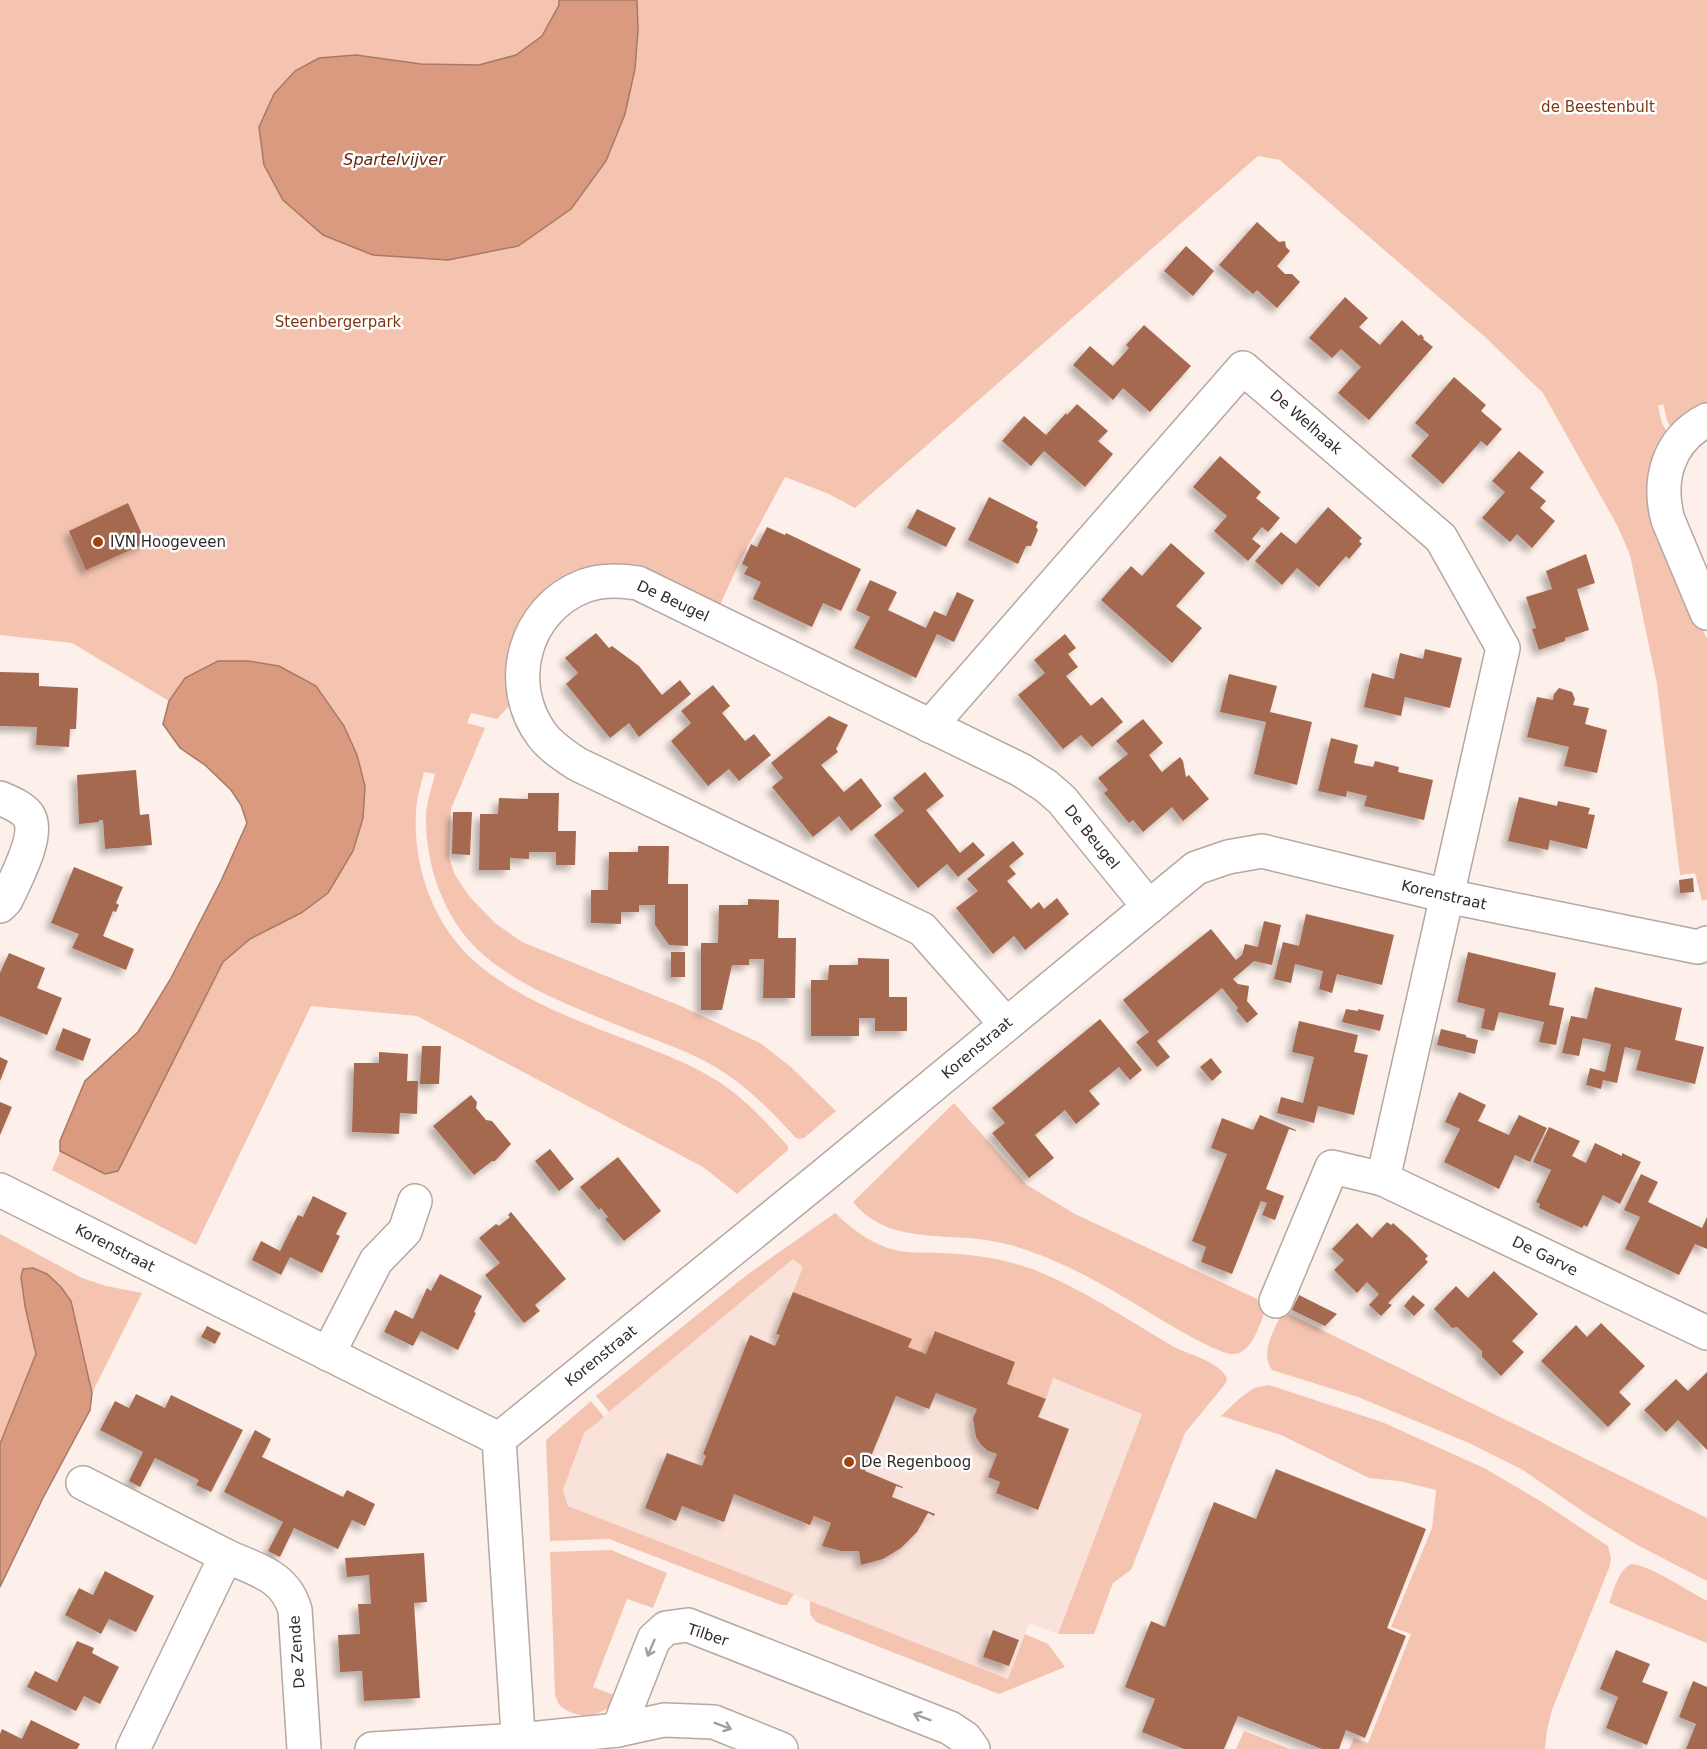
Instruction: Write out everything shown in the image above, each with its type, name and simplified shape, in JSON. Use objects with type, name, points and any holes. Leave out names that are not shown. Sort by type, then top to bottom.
[{"type":"street","name":"De Welhaak","points":[[930,726],[1243,368],[1441,538],[1503,648],[1447,896]]},
{"type":"street","points":[[1707,420],[1679,443],[1670,457],[1662,488],[1663,504],[1668,520],[1707,613]]},
{"type":"street","name":"De Beugel","points":[[1006,1024],[922,929],[577,764],[553,747],[542,736],[532,719],[525,700],[522,681],[526,646],[537,623],[549,609],[561,598],[585,586],[616,580],[638,583],[1021,770],[1046,786],[1062,800],[1149,907]]},
{"type":"street","points":[[0,798],[27,814],[32,824],[32,840],[6,900],[0,906]]},
{"type":"street","name":"Korenstraat","points":[[0,1190],[499,1439],[823,1176],[1196,868],[1228,857],[1262,851],[1447,896],[1698,947],[1707,943]]},
{"type":"street","points":[[1383,1179],[1447,896]]},
{"type":"street","name":"De Garve","points":[[1276,1301],[1332,1167],[1383,1179],[1707,1334]]},
{"type":"street","points":[[328,1354],[376,1261],[405,1231],[415,1201]]},
{"type":"street","points":[[499,1439],[519,1744]]},
{"type":"street","name":"De Zende","points":[[83,1483],[226,1556],[271,1576],[284,1587],[295,1610],[304,1749]]},
{"type":"street","points":[[133,1749],[226,1556]]},
{"type":"street","name":"Tilber","points":[[618,1730],[654,1639],[666,1628],[688,1625],[950,1728],[965,1738],[973,1749]]},
{"type":"street","points":[[372,1749],[519,1744],[618,1730],[664,1719],[714,1722],[781,1749]]},
{"type":"shaded area","name":"De Regenboog","points":[[793,1258],[803,1267],[793,1292],[912,1339],[909,1347],[935,1331],[1015,1362],[1007,1383],[1053,1378],[1142,1414],[1058,1634],[1029,1623],[1008,1679],[568,1506],[562,1490],[584,1433]]},
{"type":"green space","name":"Steenbergerpark","points":[[0,0],[1707,0],[1707,408],[1673,432],[1663,404],[1658,406],[1662,423],[1670,437],[1657,523],[1707,639],[1707,899],[1702,901],[1695,873],[1680,875],[1657,684],[1630,555],[1618,527],[1543,393],[1485,337],[1280,160],[1258,156],[855,508],[829,494],[785,477],[740,561],[719,607],[633,564],[629,569],[522,620],[509,651],[507,683],[510,705],[497,719],[471,713],[467,723],[485,728],[451,809],[449,858],[455,875],[469,896],[495,923],[522,942],[683,1007],[760,1043],[791,1067],[836,1111],[804,1138],[795,1137],[749,1091],[705,1061],[544,994],[509,974],[478,950],[455,921],[438,887],[426,832],[428,799],[435,774],[424,772],[416,813],[416,833],[422,872],[436,910],[457,943],[471,958],[497,979],[542,1005],[666,1055],[711,1077],[752,1108],[788,1146],[788,1150],[737,1194],[703,1167],[417,1016],[311,1006],[196,1245],[52,1170],[60,1151],[105,1174],[118,1171],[223,961],[250,939],[301,913],[328,893],[353,851],[185,678],[169,701],[72,643],[0,635]]},
{"type":"green space","points":[[954,1103],[1027,1185],[1075,1214],[1268,1304],[1251,1342],[1241,1352],[1234,1354],[1225,1352],[1180,1330],[1088,1277],[1027,1250],[992,1241],[899,1231],[867,1216],[853,1202]]},
{"type":"green space","points":[[835,1213],[860,1234],[873,1242],[895,1250],[988,1258],[1032,1269],[1068,1285],[1176,1348],[1216,1366],[1227,1378],[1226,1383],[1185,1433],[1131,1570],[1113,1583],[1094,1634],[1058,1634],[1142,1414],[1053,1378],[1046,1399],[1007,1384],[1015,1362],[936,1331],[926,1354],[908,1347],[911,1340],[793,1292],[803,1267],[793,1259],[609,1412],[596,1396],[748,1274]]},
{"type":"green space","points":[[0,1234],[82,1278],[106,1286],[142,1293],[92,1393],[71,1301],[25,1306],[36,1354],[0,1444]]},
{"type":"green space","points":[[1283,1311],[1707,1518],[1707,1581],[1639,1546],[1588,1515],[1523,1470],[1469,1443],[1358,1397],[1272,1370],[1268,1363],[1268,1348]]},
{"type":"green space","points":[[1269,1385],[1382,1422],[1484,1468],[1542,1502],[1608,1546],[1611,1558],[1609,1568],[1552,1710],[1545,1749],[1349,1749],[1354,1738],[1368,1743],[1411,1634],[1391,1627],[1432,1528],[1436,1490],[1399,1481],[1369,1478],[1281,1435],[1221,1416],[1254,1388]]},
{"type":"green space","points":[[591,1401],[604,1417],[584,1433],[563,1490],[568,1506],[794,1594],[787,1605],[781,1605],[609,1539],[550,1541],[546,1440]]},
{"type":"green space","points":[[611,1550],[667,1573],[653,1608],[627,1599],[593,1687],[619,1697],[600,1712],[577,1714],[561,1706],[555,1695],[550,1552]]},
{"type":"green space","points":[[1631,1564],[1658,1573],[1707,1601],[1707,1643],[1609,1603],[1620,1576]]},
{"type":"green space","points":[[810,1601],[1008,1679],[1025,1634],[1048,1644],[1065,1667],[999,1694],[816,1622],[810,1614]]},
{"type":"green space","points":[[1244,1731],[1290,1749],[1236,1749]]},
{"type":"water","name":"Spartelvijver","points":[[559,0],[637,0],[638,30],[635,69],[625,114],[606,161],[571,209],[518,246],[448,260],[373,255],[323,235],[283,200],[264,165],[259,127],[274,94],[295,71],[319,58],[356,55],[421,64],[479,65],[516,55],[542,36],[559,5]]},
{"type":"water","points":[[218,661],[248,661],[279,666],[316,686],[344,726],[357,755],[365,786],[363,818],[353,851],[328,893],[301,913],[250,939],[223,962],[118,1171],[105,1174],[60,1151],[60,1141],[85,1081],[138,1032],[170,980],[221,881],[247,823],[241,805],[231,790],[205,765],[180,748],[163,724],[169,701],[185,678]]},
{"type":"water","points":[[33,1268],[47,1274],[61,1287],[71,1301],[92,1393],[90,1410],[43,1498],[0,1587],[0,1444],[36,1354],[21,1277],[23,1269]]},
{"type":"building","points":[[1257,222],[1279,242],[1285,241],[1290,251],[1277,266],[1285,274],[1292,274],[1300,282],[1277,308],[1257,290],[1253,294],[1219,265]]},
{"type":"building","points":[[1186,246],[1214,271],[1193,296],[1164,271]]},
{"type":"building","points":[[1345,297],[1368,318],[1359,327],[1380,345],[1402,320],[1419,336],[1421,334],[1423,339],[1433,347],[1369,420],[1338,393],[1361,367],[1341,349],[1332,358],[1309,338]]},
{"type":"building","points":[[1144,325],[1191,366],[1150,412],[1123,388],[1113,400],[1073,365],[1090,346],[1113,366],[1129,348],[1126,345]]},
{"type":"building","points":[[1454,377],[1486,405],[1481,411],[1502,429],[1487,446],[1481,441],[1443,484],[1411,456],[1429,435],[1415,423]]},
{"type":"building","points":[[1077,404],[1108,431],[1098,441],[1113,454],[1085,487],[1044,451],[1031,466],[1002,441],[1024,416],[1046,435]]},
{"type":"building","points":[[1519,451],[1544,472],[1530,488],[1546,501],[1540,508],[1555,521],[1532,548],[1517,534],[1510,542],[1482,518],[1505,492],[1492,481]]},
{"type":"building","points":[[1220,456],[1261,492],[1256,498],[1280,518],[1268,532],[1262,527],[1252,539],[1261,546],[1248,561],[1214,531],[1227,516],[1193,487]]},
{"type":"building","points":[[989,497],[1038,522],[1036,527],[1038,530],[1031,546],[1026,546],[1018,564],[968,540]]},
{"type":"building","points":[[128,503],[146,543],[86,570],[69,531]]},
{"type":"building","points":[[1328,507],[1362,538],[1359,541],[1362,544],[1349,559],[1346,556],[1319,587],[1297,568],[1282,585],[1255,561],[1281,532],[1296,544]]},
{"type":"building","points":[[917,509],[956,528],[946,547],[907,528]]},
{"type":"building","points":[[767,527],[785,535],[786,533],[861,569],[841,611],[823,603],[812,627],[753,599],[761,582],[744,574],[748,567],[742,564],[751,544],[757,547]]},
{"type":"building","points":[[1171,543],[1205,573],[1176,606],[1202,628],[1172,663],[1101,600],[1131,566],[1142,576]]},
{"type":"building","points":[[1586,554],[1595,583],[1577,589],[1589,630],[1539,650],[1532,629],[1536,628],[1526,597],[1552,589],[1546,571]]},
{"type":"building","points":[[870,580],[897,592],[888,610],[926,628],[934,611],[946,616],[957,592],[974,600],[954,642],[937,634],[916,678],[854,648],[870,617],[856,610]]},
{"type":"building","points":[[596,633],[609,648],[612,646],[639,666],[662,695],[680,680],[691,694],[639,737],[629,723],[610,738],[566,684],[578,673],[565,658]]},
{"type":"building","points":[[1065,634],[1076,648],[1068,654],[1078,667],[1066,676],[1091,706],[1102,697],[1123,722],[1092,747],[1081,735],[1063,749],[1018,695],[1045,673],[1034,660]]},
{"type":"building","points":[[1425,649],[1462,658],[1450,708],[1405,697],[1401,716],[1364,707],[1372,673],[1394,679],[1400,653],[1423,659]]},
{"type":"building","points":[[0,672],[39,673],[39,686],[78,688],[76,729],[70,729],[69,747],[36,745],[37,727],[0,726]]},
{"type":"building","points":[[1229,674],[1277,686],[1270,712],[1312,722],[1297,785],[1254,774],[1266,722],[1220,712]]},
{"type":"building","points":[[713,685],[730,706],[722,713],[745,741],[754,734],[771,755],[739,781],[729,769],[708,786],[671,741],[691,723],[681,711]]},
{"type":"building","points":[[1559,688],[1572,692],[1575,699],[1573,705],[1589,708],[1585,724],[1607,730],[1597,773],[1564,766],[1569,747],[1527,737],[1537,697],[1553,700]]},
{"type":"building","points":[[829,716],[848,725],[836,749],[838,752],[821,765],[844,792],[861,778],[882,806],[851,831],[839,816],[813,837],[772,787],[783,778],[771,763]]},
{"type":"building","points":[[1143,719],[1163,743],[1149,755],[1161,771],[1180,757],[1186,777],[1189,775],[1209,799],[1183,821],[1172,807],[1143,832],[1133,820],[1129,823],[1104,793],[1108,790],[1098,778],[1128,754],[1116,741]]},
{"type":"building","points":[[1331,738],[1358,745],[1354,763],[1373,767],[1375,761],[1399,767],[1398,772],[1433,780],[1424,820],[1364,806],[1367,796],[1347,791],[1346,797],[1318,791]]},
{"type":"building","points":[[136,770],[140,815],[149,814],[152,845],[105,849],[103,820],[79,824],[77,775]]},
{"type":"building","points":[[925,772],[944,796],[926,810],[960,853],[973,842],[985,855],[958,877],[947,864],[918,888],[874,835],[904,811],[893,798]]},
{"type":"building","points":[[528,793],[559,793],[558,831],[576,831],[575,865],[556,865],[556,852],[529,852],[529,859],[510,858],[510,870],[479,870],[480,814],[498,814],[499,798],[528,799]]},
{"type":"building","points":[[1519,797],[1557,806],[1558,801],[1590,808],[1588,814],[1595,815],[1587,849],[1550,840],[1548,850],[1508,841]]},
{"type":"building","points":[[453,812],[472,812],[470,855],[452,854]]},
{"type":"building","points":[[1013,841],[1024,854],[1009,866],[1016,874],[1007,881],[1031,909],[1039,902],[1044,909],[1057,898],[1069,914],[1025,950],[1014,936],[993,954],[956,908],[978,891],[967,879]]},
{"type":"building","points":[[638,846],[669,846],[668,884],[688,884],[688,946],[669,945],[655,925],[655,905],[639,905],[639,912],[621,912],[621,924],[591,923],[591,890],[608,890],[609,852],[638,852]]},
{"type":"building","points":[[74,867],[123,887],[116,903],[119,905],[116,912],[113,911],[103,936],[134,949],[126,970],[72,948],[79,934],[51,923]]},
{"type":"building","points":[[1693,878],[1694,892],[1680,893],[1679,880]]},
{"type":"building","points":[[748,899],[779,900],[778,938],[796,938],[795,998],[763,998],[764,959],[749,959],[749,965],[732,965],[722,1010],[701,1010],[701,943],[718,943],[719,905],[748,905]]},
{"type":"building","points":[[1306,914],[1394,935],[1382,985],[1337,974],[1332,993],[1319,989],[1323,971],[1295,964],[1291,983],[1274,979],[1283,942],[1299,946]]},
{"type":"building","points":[[1264,921],[1281,925],[1272,965],[1254,961],[1233,979],[1238,984],[1249,986],[1247,1001],[1258,1014],[1247,1023],[1222,988],[1157,1041],[1170,1057],[1157,1067],[1136,1042],[1149,1032],[1123,1000],[1211,929],[1236,960],[1242,955],[1245,944],[1258,947]]},
{"type":"building","points":[[671,952],[685,952],[685,977],[671,977]]},
{"type":"building","points":[[1468,952],[1556,973],[1549,1005],[1564,1008],[1556,1045],[1539,1042],[1544,1022],[1499,1012],[1494,1031],[1481,1028],[1485,1009],[1457,1002]]},
{"type":"building","points":[[9,953],[45,968],[37,988],[62,998],[47,1035],[0,1016],[0,973]]},
{"type":"building","points":[[858,958],[889,959],[889,997],[907,997],[907,1031],[875,1031],[875,1018],[859,1018],[859,1036],[811,1036],[811,980],[828,980],[829,965],[858,965]]},
{"type":"building","points":[[1595,987],[1682,1008],[1675,1040],[1704,1047],[1695,1084],[1636,1070],[1641,1051],[1625,1047],[1617,1083],[1603,1080],[1601,1089],[1586,1085],[1590,1068],[1605,1072],[1611,1044],[1583,1038],[1579,1056],[1562,1053],[1571,1016],[1587,1019]]},
{"type":"building","points":[[1346,1009],[1358,1011],[1358,1009],[1384,1015],[1380,1031],[1342,1022]]},
{"type":"building","points":[[1100,1019],[1142,1070],[1130,1080],[1119,1067],[1089,1091],[1100,1104],[1076,1124],[1065,1110],[1035,1135],[1054,1158],[1029,1178],[992,1133],[1005,1123],[992,1108]]},
{"type":"building","points":[[1299,1021],[1358,1035],[1354,1052],[1368,1055],[1354,1115],[1318,1106],[1314,1123],[1277,1113],[1281,1097],[1303,1103],[1314,1057],[1292,1052]]},
{"type":"building","points":[[63,1028],[91,1039],[83,1061],[55,1050]]},
{"type":"building","points":[[1441,1029],[1478,1040],[1475,1054],[1437,1045]]},
{"type":"building","points":[[422,1046],[441,1046],[439,1084],[420,1084]]},
{"type":"building","points":[[379,1052],[408,1054],[407,1081],[418,1081],[417,1114],[400,1113],[399,1134],[352,1132],[354,1063],[379,1063]]},
{"type":"building","points":[[0,1057],[8,1061],[0,1081]]},
{"type":"building","points":[[1211,1058],[1222,1072],[1212,1081],[1200,1067]]},
{"type":"building","points":[[1459,1092],[1486,1105],[1478,1121],[1509,1135],[1519,1115],[1547,1128],[1530,1162],[1515,1155],[1499,1189],[1444,1162],[1460,1129],[1445,1122]]},
{"type":"building","points":[[471,1095],[477,1102],[476,1108],[486,1120],[492,1121],[511,1144],[495,1161],[474,1175],[433,1126]]},
{"type":"building","points":[[0,1102],[12,1107],[0,1135]]},
{"type":"building","points":[[1260,1115],[1296,1131],[1289,1129],[1266,1189],[1284,1196],[1275,1220],[1262,1215],[1267,1203],[1261,1201],[1232,1274],[1201,1262],[1206,1247],[1192,1241],[1227,1154],[1211,1148],[1222,1118],[1253,1130]]},
{"type":"building","points":[[1549,1127],[1580,1141],[1572,1156],[1586,1163],[1595,1143],[1641,1162],[1620,1204],[1603,1195],[1587,1227],[1584,1225],[1582,1228],[1539,1208],[1540,1204],[1536,1202],[1551,1170],[1533,1162]]},
{"type":"building","points":[[550,1149],[574,1179],[559,1191],[535,1161]]},
{"type":"building","points":[[618,1157],[661,1211],[624,1241],[605,1219],[608,1217],[601,1208],[599,1210],[580,1187]]},
{"type":"building","points":[[1641,1174],[1658,1182],[1648,1202],[1702,1228],[1707,1217],[1707,1249],[1695,1244],[1679,1275],[1625,1249],[1640,1217],[1624,1210]]},
{"type":"building","points":[[313,1196],[347,1213],[336,1234],[340,1236],[322,1273],[290,1257],[281,1275],[252,1260],[261,1241],[280,1251],[298,1215],[303,1217]]},
{"type":"building","points":[[511,1212],[566,1279],[535,1305],[540,1311],[524,1323],[485,1275],[500,1263],[479,1238],[496,1224],[499,1226],[510,1217],[508,1215]]},
{"type":"building","points":[[1387,1222],[1391,1225],[1393,1223],[1411,1239],[1428,1256],[1425,1259],[1428,1262],[1388,1303],[1392,1305],[1381,1316],[1369,1305],[1379,1294],[1367,1282],[1357,1293],[1334,1270],[1344,1260],[1332,1249],[1357,1223],[1372,1238]]},
{"type":"building","points":[[1494,1271],[1538,1314],[1512,1341],[1524,1352],[1501,1376],[1482,1357],[1482,1351],[1457,1327],[1452,1328],[1434,1309],[1456,1286],[1468,1298]]},
{"type":"building","points":[[440,1274],[482,1296],[458,1350],[421,1331],[413,1346],[384,1332],[395,1310],[413,1319],[427,1288],[431,1291]]},
{"type":"building","points":[[793,1292],[912,1339],[908,1347],[926,1354],[935,1331],[1015,1362],[1007,1384],[1046,1399],[1038,1417],[1069,1429],[1038,1510],[996,1493],[1000,1482],[988,1477],[997,1454],[988,1451],[976,1437],[973,1418],[977,1409],[936,1393],[929,1409],[896,1396],[865,1471],[903,1487],[896,1486],[892,1497],[935,1514],[934,1516],[928,1513],[917,1532],[901,1548],[883,1559],[861,1565],[859,1551],[841,1551],[822,1546],[831,1523],[814,1516],[810,1525],[734,1494],[724,1522],[682,1506],[676,1521],[645,1508],[667,1453],[702,1466],[706,1456],[703,1454],[750,1335],[775,1346],[780,1335],[776,1334]]},
{"type":"building","points":[[1299,1295],[1337,1314],[1325,1326],[1292,1310]]},
{"type":"building","points":[[1413,1295],[1425,1305],[1414,1316],[1404,1306]]},
{"type":"building","points":[[1601,1323],[1645,1366],[1619,1392],[1631,1404],[1608,1427],[1541,1361],[1576,1325],[1587,1337]]},
{"type":"building","points":[[207,1326],[221,1333],[215,1344],[201,1337]]},
{"type":"building","points":[[1707,1372],[1707,1450],[1678,1420],[1666,1432],[1644,1410],[1676,1379],[1688,1391]]},
{"type":"building","points":[[136,1394],[165,1408],[171,1395],[243,1430],[211,1492],[196,1485],[199,1480],[155,1458],[140,1487],[129,1481],[143,1452],[100,1430],[115,1401],[129,1408]]},
{"type":"building","points":[[255,1430],[271,1439],[262,1457],[343,1497],[347,1490],[375,1504],[365,1526],[352,1520],[338,1549],[294,1528],[280,1557],[268,1551],[283,1522],[224,1492]]},
{"type":"building","points":[[1276,1469],[1426,1529],[1387,1628],[1406,1636],[1365,1738],[1346,1730],[1339,1749],[1322,1749],[1238,1716],[1224,1749],[1184,1749],[1142,1732],[1155,1699],[1125,1687],[1151,1621],[1165,1627],[1214,1502],[1256,1519]]},
{"type":"building","points":[[424,1553],[427,1602],[414,1603],[420,1698],[364,1701],[362,1671],[340,1672],[338,1635],[360,1634],[358,1604],[371,1604],[369,1575],[347,1577],[345,1558]]},
{"type":"building","points":[[105,1571],[154,1596],[136,1632],[109,1619],[101,1634],[65,1615],[79,1588],[93,1595]]},
{"type":"building","points":[[993,1630],[1019,1640],[1009,1666],[983,1657]]},
{"type":"building","points":[[77,1641],[94,1648],[92,1653],[119,1667],[100,1704],[84,1696],[76,1711],[27,1687],[35,1671],[57,1682]]},
{"type":"building","points":[[1616,1650],[1650,1664],[1642,1682],[1668,1692],[1647,1745],[1606,1728],[1618,1697],[1600,1689]]},
{"type":"building","points":[[1693,1681],[1707,1687],[1707,1749],[1686,1749],[1696,1724],[1679,1717]]},
{"type":"building","points":[[31,1720],[80,1744],[77,1749],[0,1749],[2,1729],[22,1739]]},
{"type":"place","name":"IVN Hoogeveen","points":[[98,542]]},
{"type":"place","name":"De Regenboog","points":[[849,1462]]},
{"type":"park label","name":"de Beestenbult","points":[[1598,107]]}]
